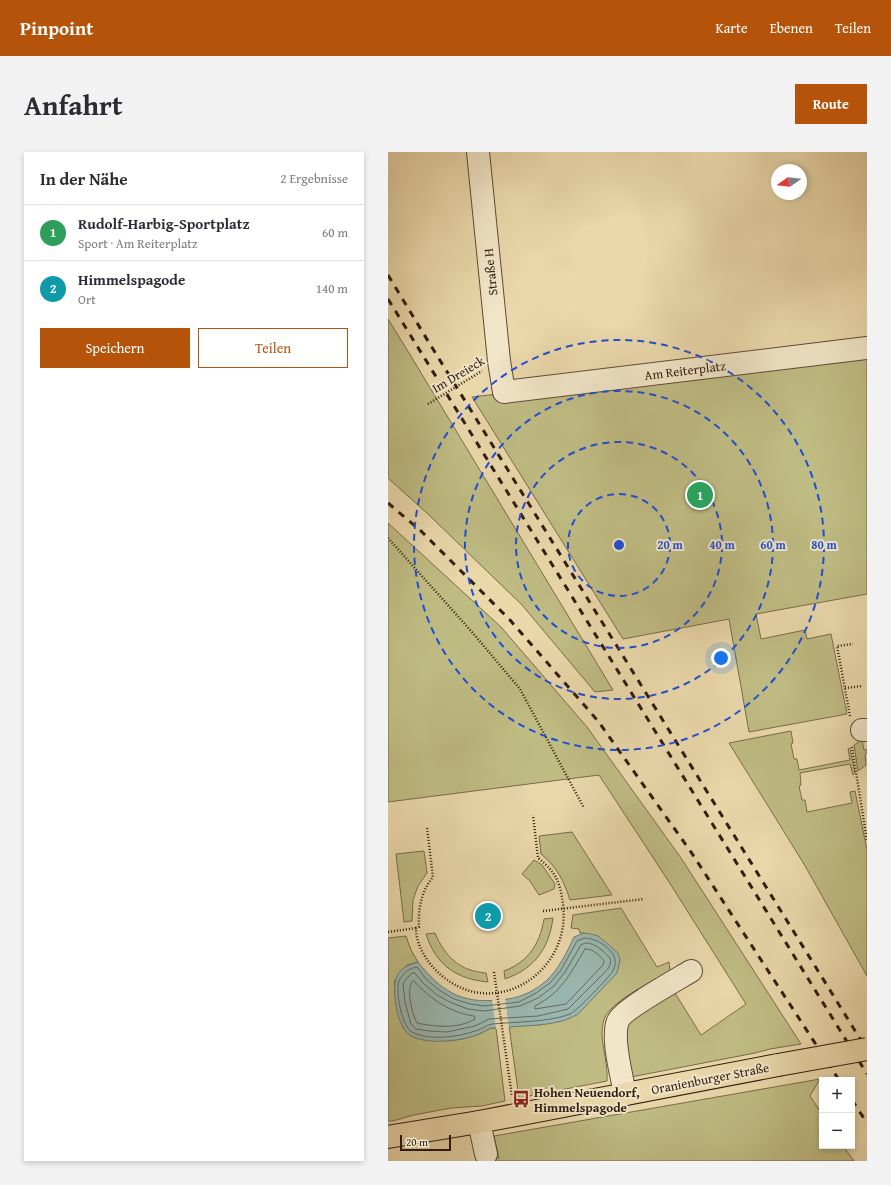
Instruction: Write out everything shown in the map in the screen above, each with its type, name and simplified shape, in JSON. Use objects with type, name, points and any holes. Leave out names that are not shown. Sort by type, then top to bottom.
[{"type":"main road","name":"Oranienburger Straße","points":[[388,1137],[479,1122],[867,1049]]},
{"type":"street","name":"Straße H","points":[[478,152],[499,361],[504,392]]},
{"type":"street","name":"Am Reiterplatz","points":[[504,392],[867,348]]},
{"type":"street","points":[[625,1094],[615,1036],[618,1020],[629,1010],[690,971]]},
{"type":"street","points":[[479,1122],[486,1154]]},
{"type":"path","name":"Im Dreieck","points":[[428,404],[499,361]]},
{"type":"path","points":[[388,538],[472,632],[520,689],[584,808]]},
{"type":"path","points":[[845,688],[862,686]]},
{"type":"path","points":[[416,928],[419,944],[426,959],[447,980],[461,988],[475,992],[498,992],[525,984],[536,976],[553,957],[558,945],[562,932],[563,909],[560,886],[554,874],[547,865],[538,858],[533,815]]},
{"type":"path","points":[[388,932],[419,928],[418,918],[422,897],[428,881],[432,877],[427,828]]},
{"type":"path","points":[[543,911],[644,899]]},
{"type":"path","points":[[494,972],[509,1075]]},
{"type":"shaded area","points":[[388,319],[613,690],[595,692],[522,605],[429,515],[388,478]]},
{"type":"shaded area","points":[[867,350],[867,594],[756,614],[761,639],[805,630],[807,639],[831,634],[847,714],[749,732],[729,619],[623,639],[472,397]]},
{"type":"shaded area","points":[[388,523],[501,627],[587,727],[681,858],[801,1044],[631,1077],[624,1026],[671,992],[675,993],[701,1035],[746,1004],[599,775],[388,802]]},
{"type":"shaded area","points":[[791,731],[793,743],[791,744],[794,759],[797,759],[799,770],[850,760],[848,749],[850,748],[855,773],[853,775],[850,764],[800,773],[801,785],[799,786],[802,800],[805,800],[807,812],[852,803],[850,792],[855,791],[867,850],[867,976],[804,864],[729,743]]},
{"type":"shaded area","points":[[862,740],[864,750],[867,750],[867,753],[865,754],[866,765],[858,771],[854,745]]},
{"type":"shaded area","points":[[572,832],[612,895],[570,900],[559,875],[547,859],[541,854],[539,836]]},
{"type":"shaded area","points":[[424,851],[427,873],[418,886],[413,900],[412,921],[404,922],[396,854]]},
{"type":"shaded area","points":[[534,860],[542,865],[555,884],[554,889],[539,895],[530,881],[522,874]]},
{"type":"shaded area","points":[[621,908],[657,967],[669,962],[670,971],[621,1000],[606,1014],[603,1023],[602,1035],[607,1069],[607,1081],[519,1098],[509,1026],[539,1025],[562,1021],[584,933],[580,933],[579,929],[571,928],[573,915]]},
{"type":"shaded area","points":[[553,918],[548,939],[538,956],[524,970],[505,979],[504,971],[520,963],[532,951],[542,928],[544,919]]},
{"type":"shaded area","points":[[435,933],[439,942],[454,961],[468,969],[486,973],[488,982],[466,978],[457,974],[442,962],[435,954],[426,934]]},
{"type":"shaded area","points":[[406,936],[411,950],[418,962],[407,965],[394,982],[396,1003],[403,1028],[448,1041],[463,1039],[491,1028],[496,1028],[505,1101],[482,1106],[451,1108],[388,1121],[388,938]]},
{"type":"shaded area","points":[[819,1079],[810,1096],[819,1110],[819,1149],[845,1149],[854,1161],[480,1161],[499,1158],[494,1136]]},
{"type":"water","points":[[584,933],[598,936],[618,953],[620,960],[617,973],[578,1014],[561,1021],[540,1025],[491,1028],[470,1037],[444,1041],[418,1039],[406,1032],[402,1025],[396,1007],[395,988],[398,974],[407,966],[418,962],[435,981],[444,988],[463,997],[486,1001],[512,998],[530,992],[546,981],[559,966],[574,937]]},
{"type":"pier","points":[[505,998],[509,1028],[496,1029],[492,1000]]},
{"type":"railway","points":[[388,275],[867,1050]]},
{"type":"railway","points":[[388,299],[867,1074]]},
{"type":"railway","points":[[388,503],[420,530],[510,620],[598,721],[691,852],[837,1077]]},
{"type":"railway","points":[[855,1105],[867,1123]]},
{"type":"place","name":"Rudolf-Harbig-Sportplatz","points":[[700,495]]},
{"type":"place","name":"Himmelspagode","points":[[488,916]]},
{"type":"place","name":"Hohen Neuendorf, Himmelspagode","points":[[521,1099]]}]
